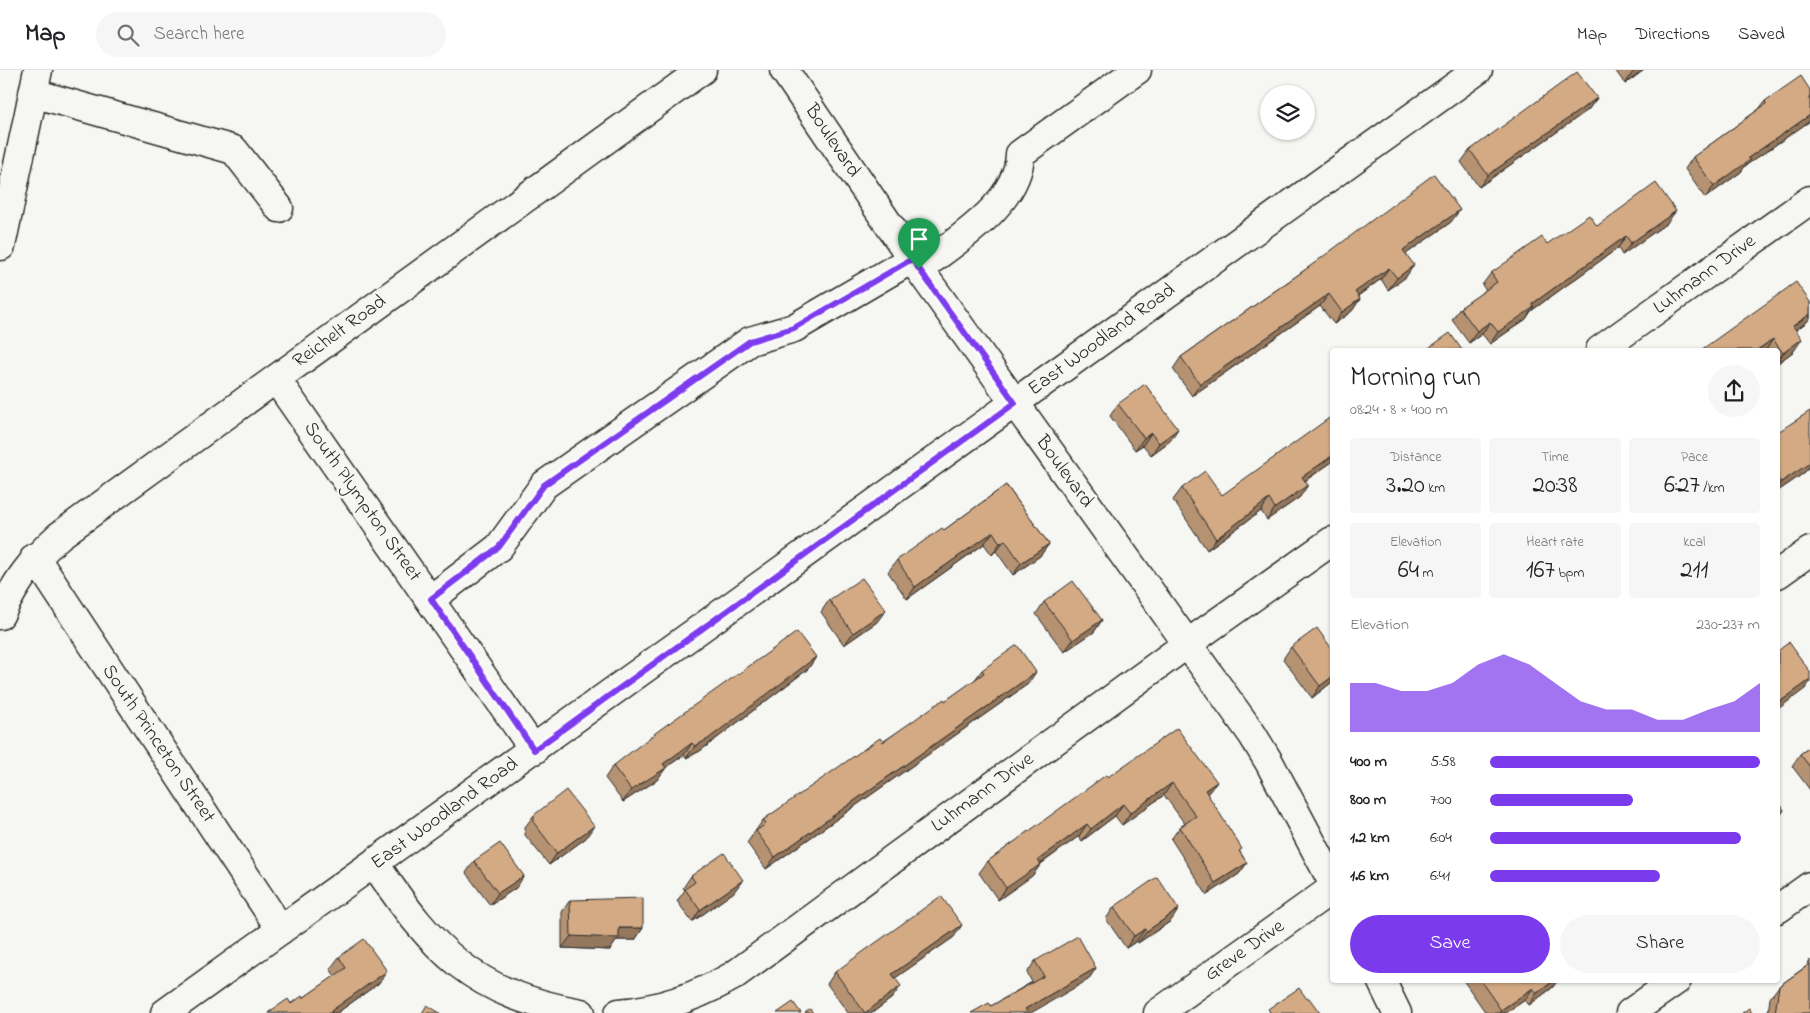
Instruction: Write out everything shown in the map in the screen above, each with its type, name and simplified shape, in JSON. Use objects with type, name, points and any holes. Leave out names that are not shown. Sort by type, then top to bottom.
[{"type":"street","name":"Reichelt Road","points":[[0,616],[13,587],[35,558],[59,536],[702,70]]},
{"type":"street","name":"Boulevard","points":[[784,70],[916,264],[1188,644],[1269,762],[1330,877]]},
{"type":"street","points":[[431,599],[499,547],[544,485],[750,341],[794,328],[916,264],[988,214],[1003,198],[1020,167],[1020,154],[1137,70]]},
{"type":"street","name":"East Woodland Road","points":[[165,1013],[534,750],[1478,70]]},
{"type":"street","points":[[0,246],[35,82],[234,150],[279,208]]},
{"type":"street","name":"Luhmann Drive","points":[[1603,348],[1810,200]]},
{"type":"street","name":"South Plympton Street","points":[[276,379],[431,599],[534,750]]},
{"type":"street","name":"Luhmann Drive","points":[[619,1013],[669,1004],[706,992],[733,976],[1330,541]]},
{"type":"street","points":[[1780,573],[1810,551]]},
{"type":"street","name":"South Princeton Street","points":[[35,558],[281,930]]},
{"type":"street","points":[[374,864],[421,929],[458,964],[522,1000],[581,1013]]},
{"type":"street","points":[[1780,908],[1810,886]]},
{"type":"street","name":"Greve Drive","points":[[1158,1013],[1330,891]]},
{"type":"street","points":[[1382,983],[1397,1013]]},
{"type":"street","points":[[1630,1013],[1673,983]]},
{"type":"building","points":[[1577,72],[1597,98],[1488,175],[1470,150]]},
{"type":"building","points":[[1801,76],[1810,90],[1810,115],[1748,158],[1750,160],[1714,186],[1693,157],[1766,104],[1765,101]]},
{"type":"building","points":[[1434,174],[1460,210],[1403,250],[1414,265],[1397,278],[1389,268],[1355,292],[1360,299],[1342,312],[1329,294],[1200,384],[1181,357],[1309,267]]},
{"type":"building","points":[[1656,183],[1676,211],[1631,243],[1626,236],[1532,304],[1534,307],[1498,332],[1490,322],[1477,331],[1460,308],[1497,282],[1491,273],[1542,237],[1547,244],[1589,215],[1597,226]]},
{"type":"building","points":[[1796,282],[1810,302],[1810,314],[1793,326],[1802,339],[1783,353],[1773,339],[1760,348],[1704,348]]},
{"type":"building","points":[[1450,333],[1461,348],[1429,348]]},
{"type":"building","points":[[1145,384],[1178,429],[1159,443],[1151,433],[1144,438],[1118,404]]},
{"type":"building","points":[[1810,411],[1810,463],[1781,482],[1780,481],[1780,431]]},
{"type":"building","points":[[1330,417],[1330,457],[1302,477],[1308,485],[1275,508],[1269,499],[1216,539],[1182,488],[1205,471],[1222,495]]},
{"type":"building","points":[[1006,485],[1049,544],[1021,563],[1005,540],[1000,543],[993,532],[915,587],[897,560],[942,528],[944,530]]},
{"type":"building","points":[[862,578],[886,610],[853,633],[829,600]]},
{"type":"building","points":[[1073,581],[1102,620],[1073,640],[1044,602]]},
{"type":"building","points":[[1317,628],[1330,646],[1330,678],[1320,686],[1291,647]]},
{"type":"building","points":[[797,632],[816,657],[708,739],[695,746],[692,743],[663,764],[666,768],[631,790],[613,766],[658,731]]},
{"type":"building","points":[[1789,642],[1810,672],[1810,680],[1780,702],[1780,649]]},
{"type":"building","points":[[1017,645],[1036,672],[775,857],[756,831],[766,824],[763,820],[880,738],[883,742],[944,699],[945,701],[984,673],[982,670]]},
{"type":"building","points":[[1177,728],[1217,782],[1205,790],[1242,849],[1239,851],[1247,863],[1215,883],[1180,827],[1196,816],[1172,783],[1130,813],[1123,804],[1091,829],[1087,824],[1038,860],[1041,864],[1006,888],[988,861],[1106,775],[1108,777]]},
{"type":"building","points":[[1810,747],[1810,767],[1800,754]]},
{"type":"building","points":[[566,790],[594,826],[557,853],[534,823],[534,815]]},
{"type":"building","points":[[1780,804],[1784,810],[1780,813]]},
{"type":"building","points":[[500,843],[524,876],[498,893],[474,861]]},
{"type":"building","points":[[724,853],[743,880],[700,910],[685,889],[695,882],[691,876]]},
{"type":"building","points":[[1157,877],[1179,909],[1147,931],[1145,929],[1134,936],[1114,907]]},
{"type":"building","points":[[941,896],[962,925],[892,974],[901,986],[865,1013],[835,972]]},
{"type":"building","points":[[643,898],[643,928],[619,928],[619,938],[571,936],[570,900]]},
{"type":"building","points":[[1078,936],[1096,968],[1025,1009],[1028,1013],[971,1013],[989,1003],[991,1006],[1044,976],[1035,961]]},
{"type":"building","points":[[364,939],[387,971],[331,1011],[332,1013],[269,1012],[288,999],[291,1004],[302,996],[303,998],[346,968],[339,957]]},
{"type":"building","points":[[1810,964],[1810,1013],[1775,1013],[1779,986]]},
{"type":"building","points":[[1482,983],[1551,983],[1537,993],[1533,988],[1501,1010]]},
{"type":"building","points":[[1299,988],[1320,1013],[1269,1013],[1268,1009]]},
{"type":"building","points":[[793,1002],[801,1013],[777,1013]]},
{"type":"building","points":[[427,1005],[440,1013],[422,1013]]},
{"type":"building","points":[[1749,1008],[1752,1013],[1742,1013]]},
{"type":"building","points":[[810,1009],[813,1013],[805,1013]]},
{"type":"route","points":[[912,259],[919,269],[1015,403],[534,750],[431,599],[499,547],[521,514],[544,485],[750,341],[794,328],[912,259]]}]
